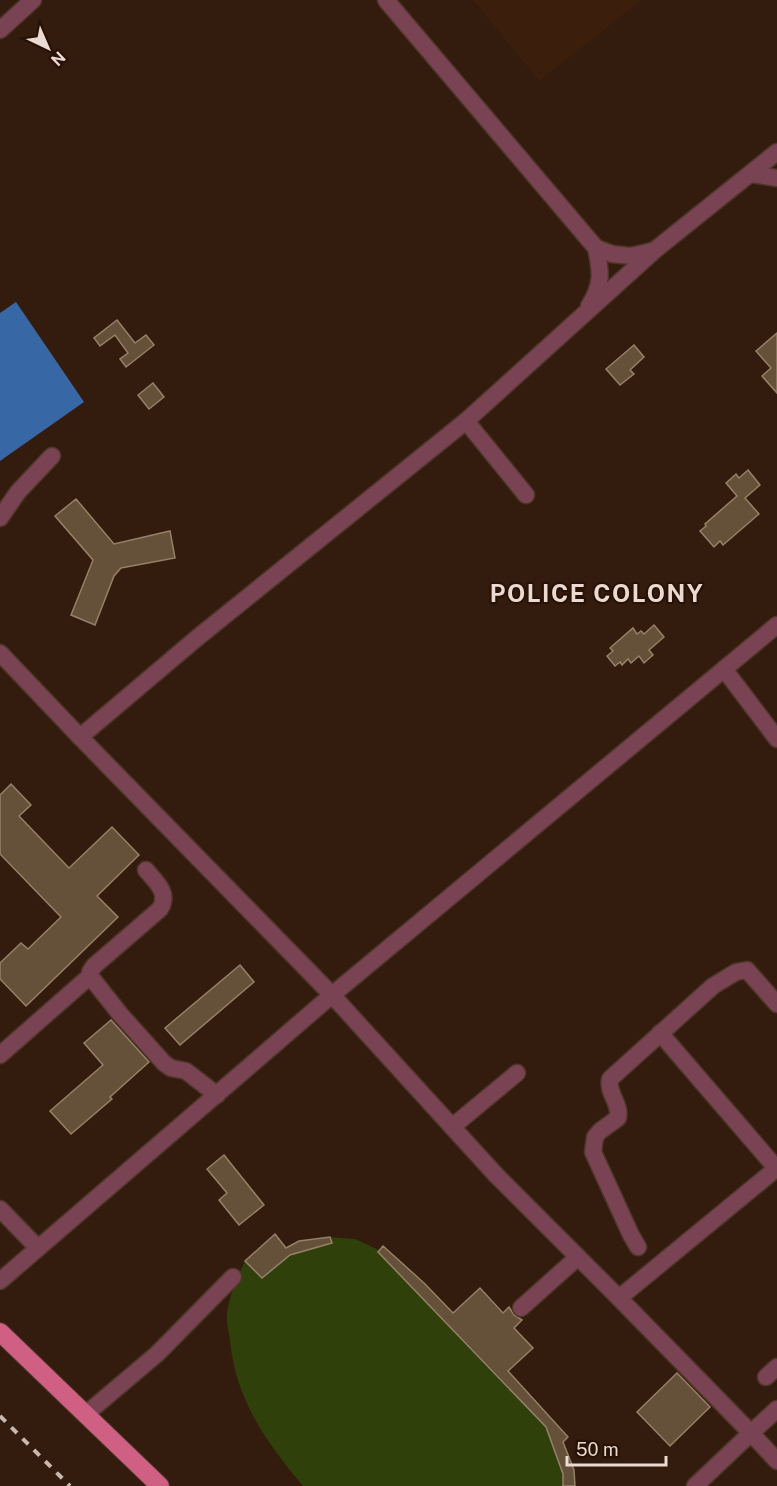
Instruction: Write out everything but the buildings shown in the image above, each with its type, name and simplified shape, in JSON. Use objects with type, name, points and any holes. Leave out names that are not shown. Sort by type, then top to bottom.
[{"type":"main road","points":[[0,1332],[160,1486]]},
{"type":"street","points":[[0,30],[33,0]]},
{"type":"street","points":[[386,0],[596,248],[601,272],[596,296],[581,318]]},
{"type":"street","points":[[80,737],[197,638],[466,421],[656,250],[777,152]]},
{"type":"street","points":[[751,174],[777,178]]},
{"type":"street","points":[[596,248],[612,254],[632,256],[656,250]]},
{"type":"street","points":[[466,421],[526,495]]},
{"type":"street","points":[[0,518],[18,492],[52,456]]},
{"type":"street","points":[[0,1281],[332,995],[777,625]]},
{"type":"street","points":[[0,653],[332,995],[496,1175],[777,1461]]},
{"type":"street","points":[[724,669],[777,739]]},
{"type":"street","points":[[0,1055],[90,976],[94,966],[160,909],[164,902],[164,895],[146,870]]},
{"type":"street","points":[[638,1247],[593,1152],[595,1137],[618,1118],[618,1105],[610,1092],[610,1079],[713,986],[736,972],[747,970],[777,1004]]},
{"type":"street","points":[[90,976],[164,1063],[171,1068],[186,1071],[217,1095]]},
{"type":"street","points":[[619,1298],[777,1168],[660,1033]]},
{"type":"street","points":[[452,1127],[517,1073]]},
{"type":"street","points":[[0,1209],[38,1248]]},
{"type":"street","points":[[521,1308],[578,1257]]},
{"type":"street","points":[[86,1414],[157,1354],[233,1277]]},
{"type":"street","points":[[695,1486],[777,1409]]},
{"type":"shaded area","points":[[473,0],[642,0],[539,81]]},
{"type":"green space","points":[[327,1237],[355,1239],[398,1259],[424,1283],[555,1423],[574,1470],[575,1486],[303,1486],[265,1436],[246,1401],[233,1362],[227,1313],[234,1286],[245,1261],[286,1248],[299,1241]]},
{"type":"water","points":[[16,302],[84,402],[0,461],[0,313]]},
{"type":"railway","points":[[0,1416],[70,1486]]},
{"type":"district","name":"POLICE COLONY","points":[[597,594]]}]
